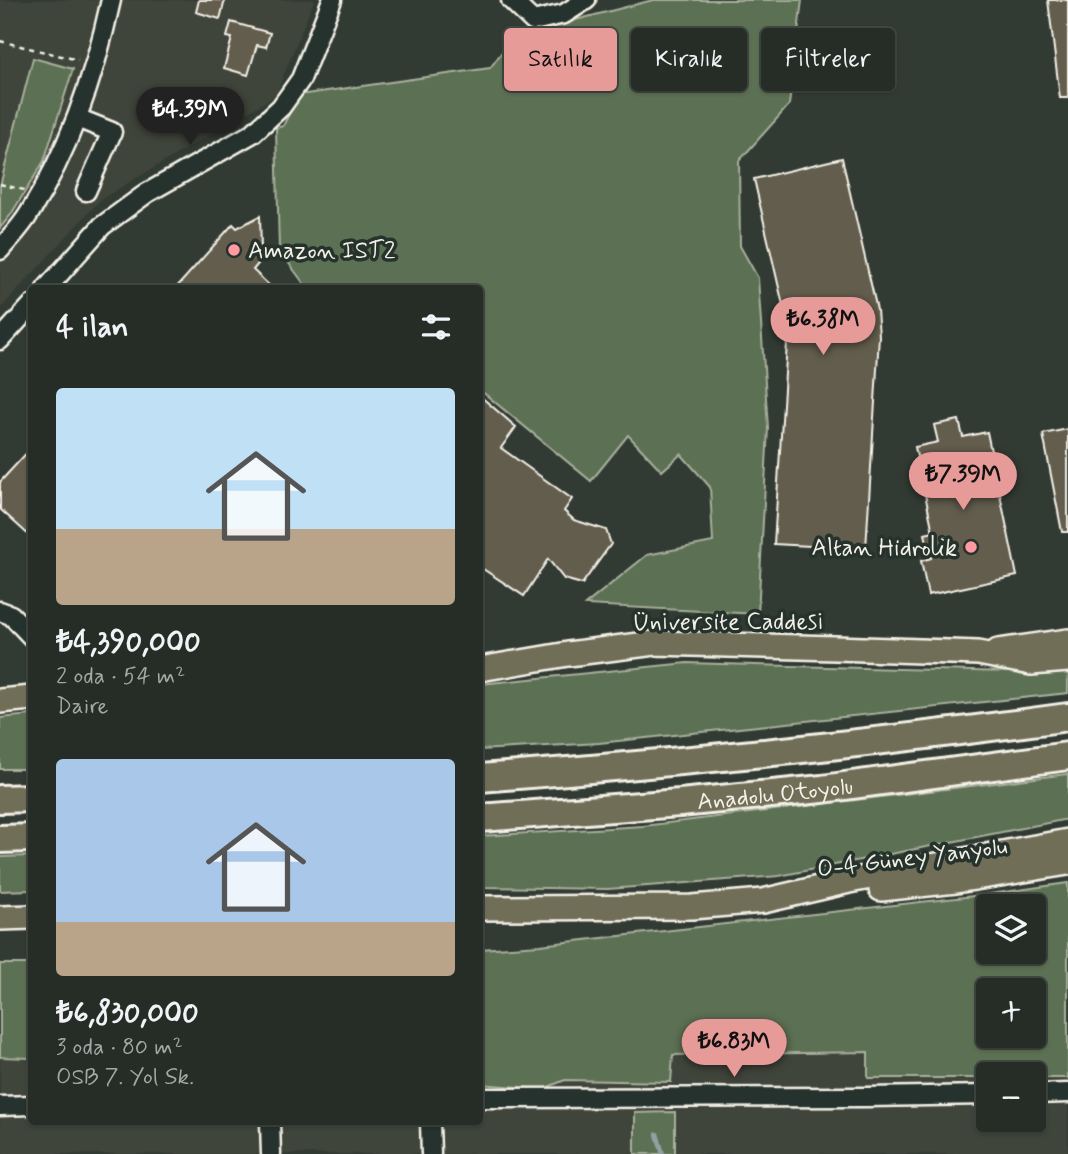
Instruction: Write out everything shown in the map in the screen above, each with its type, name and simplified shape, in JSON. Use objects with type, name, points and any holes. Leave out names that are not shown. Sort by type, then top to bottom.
[{"type":"highway","name":"Anadolu Otoyolu","points":[[483,778],[796,751],[1068,717]]},
{"type":"highway","name":"Anadolu Otoyolu","points":[[483,818],[822,789],[1068,756]]},
{"type":"highway","points":[[0,799],[28,799]]},
{"type":"highway","points":[[0,839],[28,838]]},
{"type":"main road","points":[[978,653],[1068,640]]},
{"type":"main road","name":"Üniversite Caddesi","points":[[483,668],[655,643],[978,653]]},
{"type":"main road","points":[[978,653],[1031,663],[1068,660]]},
{"type":"main road","points":[[0,701],[28,698]]},
{"type":"main road","points":[[483,908],[692,907],[763,901],[849,881],[1068,841]]},
{"type":"main road","name":"O-4 Güney Yanyolu","points":[[763,901],[956,881],[1068,863]]},
{"type":"main road","points":[[0,918],[28,917]]},
{"type":"street","points":[[0,250],[29,215],[55,169],[77,118],[95,64],[111,0]]},
{"type":"street","points":[[50,285],[102,226],[147,193],[253,133],[281,107],[301,79],[329,7],[343,0]]},
{"type":"street","points":[[511,0],[533,21],[564,15],[586,0]]},
{"type":"street","points":[[77,118],[112,132],[86,191]]},
{"type":"street","points":[[0,340],[28,308]]},
{"type":"street","points":[[0,611],[11,615],[28,633]]},
{"type":"street","points":[[1046,1094],[1068,1093]]},
{"type":"street","points":[[483,1098],[976,1095]]},
{"type":"street","points":[[0,1106],[28,1105]]},
{"type":"street","points":[[270,1125],[271,1154]]},
{"type":"street","points":[[430,1125],[431,1154]]},
{"type":"path","points":[[0,41],[95,64]]},
{"type":"path","points":[[0,184],[41,194]]},
{"type":"shaded area","points":[[0,0],[314,0],[275,96],[101,199],[0,309]]},
{"type":"shaded area","points":[[1068,883],[1068,1154],[0,1154],[0,964],[28,964],[28,1125],[483,1125],[483,949],[540,945],[976,896],[976,964],[1046,964],[1046,894],[990,894]]},
{"type":"green space","points":[[653,0],[802,0],[799,28],[761,28],[761,91],[791,91],[789,105],[739,161],[740,246],[758,278],[768,428],[758,614],[585,605],[647,555],[713,542],[710,487],[681,454],[662,471],[628,435],[591,481],[483,392],[483,285],[305,285],[279,250],[276,128],[283,126],[299,95],[490,68],[504,49],[504,91],[617,91],[617,28],[545,28]]},
{"type":"green space","points":[[33,58],[73,69],[44,161],[0,228],[0,186]]},
{"type":"green space","points":[[687,663],[1008,672],[1068,665],[1068,693],[599,743],[483,750],[483,684]]},
{"type":"green space","points":[[28,715],[28,769],[0,769],[0,718]]},
{"type":"green space","points":[[1068,774],[1068,819],[779,876],[608,889],[483,887],[483,836],[643,826]]},
{"type":"green space","points":[[28,856],[28,890],[0,891],[0,857]]},
{"type":"green space","points":[[1068,883],[1068,1078],[1046,1078],[1046,1062],[976,1062],[976,1078],[868,1078],[868,1052],[673,1055],[671,1082],[565,1080],[543,1089],[483,1084],[483,949],[540,945],[976,896],[976,964],[1046,964],[1046,894],[990,894]]},
{"type":"green space","points":[[0,964],[28,964],[28,1058],[0,1057]]},
{"type":"green space","points":[[675,1112],[675,1154],[635,1154],[635,1113]]},
{"type":"building","points":[[199,0],[225,0],[220,19],[196,12]]},
{"type":"building","points":[[1048,0],[1068,0],[1068,98],[1060,98]]},
{"type":"building","points":[[231,22],[270,33],[266,47],[257,45],[248,75],[224,68],[232,38],[227,37]]},
{"type":"building","points":[[842,158],[877,310],[879,336],[866,549],[774,544],[788,327],[754,179]]},
{"type":"building","name":"Amazon IST2","points":[[260,216],[261,248],[256,253],[262,259],[253,270],[269,285],[179,285],[233,224],[237,228]]},
{"type":"building","points":[[483,399],[516,427],[501,448],[572,499],[564,511],[574,520],[606,530],[611,544],[582,584],[564,579],[548,559],[524,596],[483,569]]},
{"type":"building","points":[[959,420],[963,437],[987,432],[1017,576],[928,595],[921,561],[931,558],[925,534],[933,532],[915,447],[938,442],[934,425]]},
{"type":"building","points":[[1068,429],[1068,532],[1062,532],[1043,434]]},
{"type":"building","points":[[28,451],[28,534],[0,509],[0,482]]},
{"type":"waterway","points":[[657,1134],[663,1154]]},
{"type":"place","name":"Amazon IST2","points":[[234,250]]},
{"type":"place","name":"Altan Hidrolik","points":[[971,547]]}]
